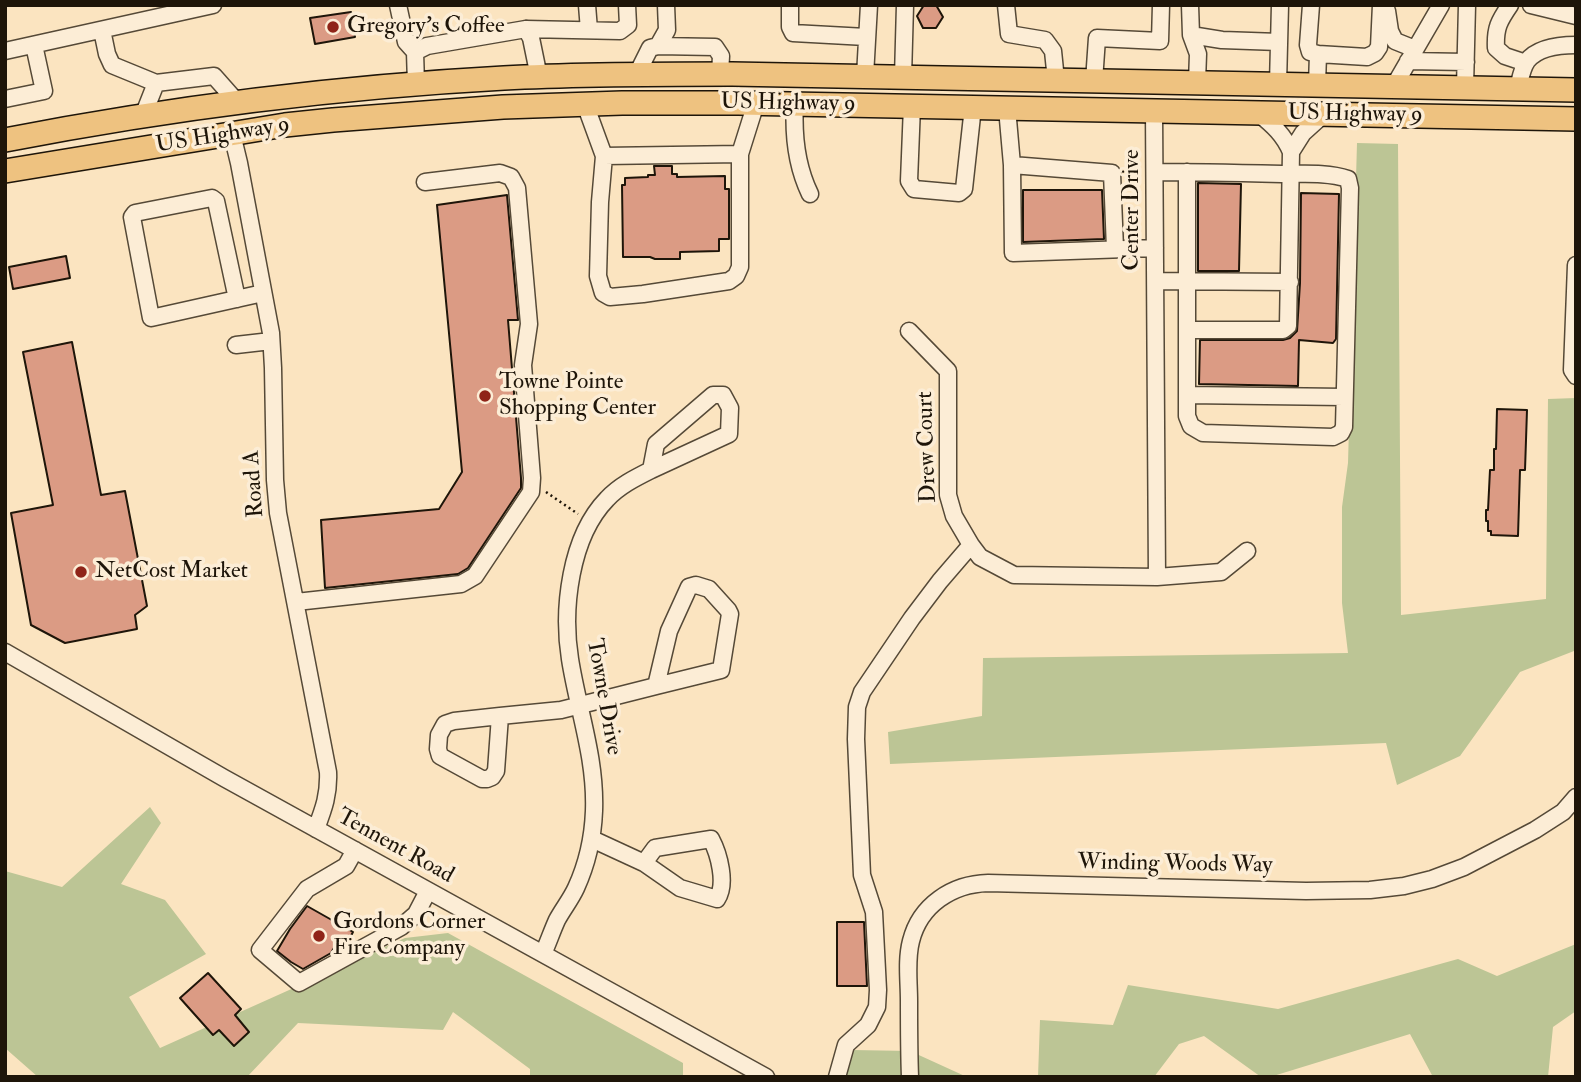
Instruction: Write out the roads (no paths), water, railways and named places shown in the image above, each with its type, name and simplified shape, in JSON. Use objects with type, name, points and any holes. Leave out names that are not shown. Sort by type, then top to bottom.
[{"type":"highway","name":"US Highway 9","points":[[5,140],[237,102],[416,84],[539,77],[720,74],[1576,90]]},
{"type":"highway","name":"US Highway 9","points":[[5,171],[285,125],[415,113],[585,104],[756,103],[1576,119]]},
{"type":"street","points":[[5,51],[213,5]]},
{"type":"street","points":[[397,5],[406,42],[415,52],[416,84]]},
{"type":"street","points":[[587,5],[589,30]]},
{"type":"street","points":[[415,52],[428,46],[526,29],[620,31],[628,25],[627,5]]},
{"type":"street","points":[[658,46],[667,30],[666,5]]},
{"type":"street","points":[[790,5],[790,27],[793,33],[866,37]]},
{"type":"street","points":[[865,76],[869,5]]},
{"type":"street","points":[[903,77],[905,5]]},
{"type":"street","points":[[1006,5],[1009,34],[1045,40],[1053,51],[1056,80]]},
{"type":"street","points":[[1094,81],[1097,38],[1160,41],[1161,5]]},
{"type":"street","points":[[1190,5],[1191,35],[1198,54],[1197,82]]},
{"type":"street","points":[[1278,84],[1280,5]]},
{"type":"street","points":[[1311,5],[1308,45],[1310,52],[1367,57],[1376,53],[1379,47],[1381,5]]},
{"type":"street","points":[[1388,5],[1390,31],[1395,41],[1412,55],[1466,62]]},
{"type":"street","points":[[1394,86],[1441,5]]},
{"type":"street","points":[[1465,88],[1467,5]]},
{"type":"street","points":[[1510,5],[1499,21],[1495,35],[1496,48],[1505,56],[1526,63]]},
{"type":"street","points":[[1531,5],[1576,16]]},
{"type":"street","points":[[526,29],[531,38],[539,77]]},
{"type":"street","points":[[102,30],[112,65],[156,83],[214,76],[237,102]]},
{"type":"street","points":[[1191,35],[1222,40],[1279,42]]},
{"type":"street","points":[[5,99],[44,91],[34,45]]},
{"type":"street","points":[[1517,89],[1526,63],[1534,55],[1556,45],[1576,45]]},
{"type":"street","points":[[637,74],[650,48],[658,46],[715,47],[720,56],[720,74]]},
{"type":"street","points":[[1317,85],[1318,54]]},
{"type":"street","points":[[1367,57],[1368,86]]},
{"type":"street","points":[[143,116],[156,83]]},
{"type":"street","points":[[585,104],[604,156],[598,276],[603,293],[610,297],[643,295],[729,281],[736,276],[740,267],[740,155],[756,103]]},
{"type":"street","points":[[795,104],[794,142],[803,180],[810,194]]},
{"type":"street","points":[[912,106],[909,181],[914,190],[959,193],[964,189],[973,107]]},
{"type":"street","points":[[1007,108],[1012,165],[1013,253],[1155,248]]},
{"type":"street","name":"Center Drive","points":[[1154,111],[1157,577]]},
{"type":"street","points":[[1258,113],[1276,128],[1292,152]]},
{"type":"street","points":[[1187,330],[1283,330],[1288,326],[1292,152],[1303,133],[1324,114]]},
{"type":"street","name":"Road A","points":[[232,134],[271,341],[278,513],[328,772],[326,801],[316,829]]},
{"type":"street","points":[[604,156],[740,155]]},
{"type":"street","points":[[1012,165],[1112,173],[1115,250]]},
{"type":"street","points":[[1155,172],[1187,172],[1291,174],[1339,176],[1348,179],[1350,188],[1345,397],[1344,427],[1341,433],[1333,436],[1203,433],[1191,426],[1187,416],[1187,172]]},
{"type":"street","points":[[296,602],[461,584],[475,576],[531,492],[523,365],[529,324],[517,188],[511,177],[500,173],[425,182]]},
{"type":"street","points":[[237,299],[216,201],[212,198],[135,213],[132,217],[151,318],[237,299],[263,293]]},
{"type":"street","points":[[1575,375],[1572,370],[1576,265]]},
{"type":"street","points":[[1156,281],[1290,282]]},
{"type":"street","name":"Drew Court","points":[[909,331],[948,371],[948,495],[954,516],[981,557],[1014,575],[1157,577],[1221,572],[1247,551]]},
{"type":"street","points":[[236,345],[271,341]]},
{"type":"street","name":"Towne Drive","points":[[543,954],[558,918],[579,880],[592,839],[594,782],[589,744],[570,660],[567,620],[571,577],[581,539],[599,507],[616,490],[651,470],[729,434],[730,408],[723,395],[713,395],[656,444],[651,470]]},
{"type":"street","points":[[1187,395],[1345,397]]},
{"type":"street","points":[[836,1077],[846,1045],[869,1025],[877,1007],[878,990],[874,912],[862,875],[857,707],[862,692],[912,618],[971,545]]},
{"type":"street","points":[[500,716],[496,771],[492,777],[477,777],[440,756],[439,735],[445,724],[454,721],[500,716],[561,710],[656,687],[721,670],[730,614],[709,589],[696,585],[689,587],[669,631],[656,687]]},
{"type":"street","name":"Tennent Road","points":[[5,652],[316,829],[766,1077]]},
{"type":"street","name":"Winding Woods Way","points":[[910,1077],[911,940],[925,913],[937,901],[958,888],[988,883],[1306,891],[1370,890],[1404,886],[1464,867],[1535,831],[1563,812],[1576,797]]},
{"type":"street","points":[[592,839],[644,863],[680,888],[717,899],[719,895],[720,871],[711,839],[655,848],[644,863]]},
{"type":"street","points":[[355,850],[346,866],[307,890],[260,950],[299,983],[401,927],[416,914],[428,891]]},
{"type":"place","name":"Gregory's Coffee","points":[[333,27]]},
{"type":"place","name":"Towne Pointe Shopping Center","points":[[485,396]]},
{"type":"place","name":"NetCost Market","points":[[81,572]]},
{"type":"place","name":"Gordons Corner Fire Company","points":[[319,936]]}]
